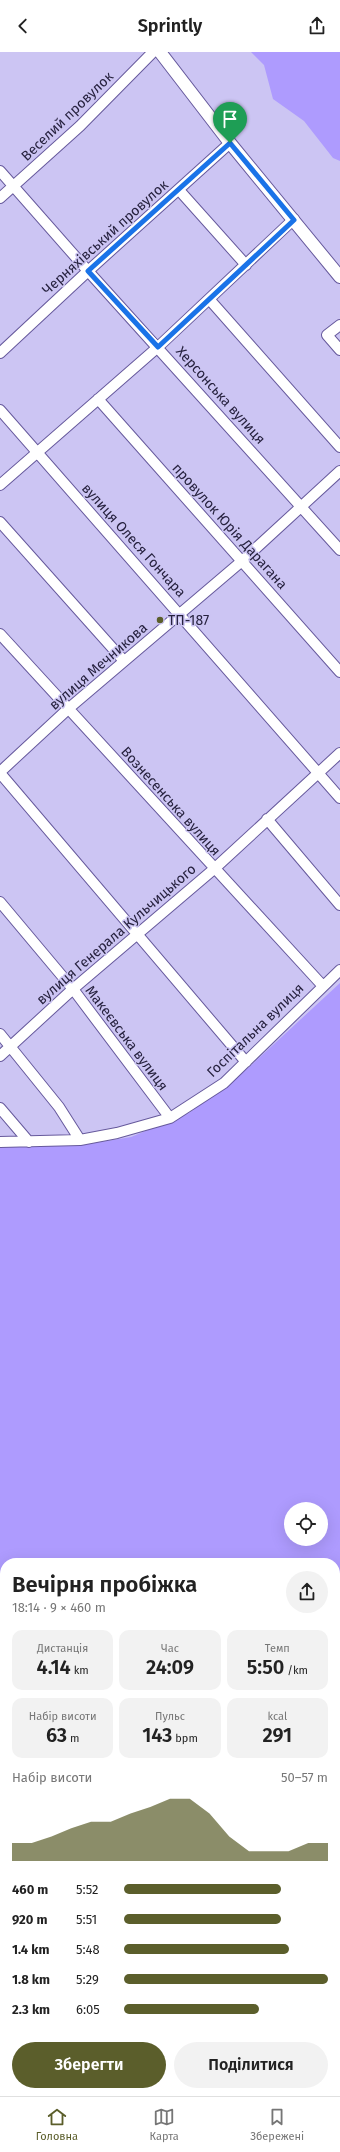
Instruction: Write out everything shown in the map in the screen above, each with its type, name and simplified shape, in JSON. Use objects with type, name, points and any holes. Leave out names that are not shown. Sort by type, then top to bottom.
[{"type":"street","name":"Веселий провулок","points":[[0,198],[80,126],[153,52]]},
{"type":"street","points":[[160,52],[230,143],[340,277]]},
{"type":"street","name":"Черняхівський провулок","points":[[0,353],[88,271],[230,143]]},
{"type":"street","name":"Херсонська вулиця","points":[[0,171],[88,271],[302,506],[340,550]]},
{"type":"street","points":[[179,190],[246,265]]},
{"type":"street","points":[[0,485],[158,347],[294,220]]},
{"type":"street","points":[[209,299],[340,447]]},
{"type":"street","points":[[340,325],[327,335],[340,350]]},
{"type":"street","name":"провулок Юрія Дарагана","points":[[98,399],[340,672]]},
{"type":"street","name":"вулиця Олеся Гончара","points":[[0,410],[181,614],[340,798]]},
{"type":"street","name":"вулиця Мечникова","points":[[0,772],[68,709],[242,561],[340,471]]},
{"type":"street","points":[[0,522],[124,661]]},
{"type":"street","name":"Вознесенська вулиця","points":[[0,634],[322,985]]},
{"type":"street","name":"вулиця Генерала Кульчицького","points":[[0,1056],[137,933],[214,869],[340,753]]},
{"type":"street","points":[[0,772],[246,1062]]},
{"type":"street","points":[[267,819],[340,904]]},
{"type":"street","name":"Макеєвська вулиця","points":[[0,902],[73,989],[170,1118]]},
{"type":"street","name":"Госпітальна вулиця","points":[[0,1142],[80,1140],[117,1133],[170,1118],[224,1083],[322,985],[340,970]]},
{"type":"street","points":[[0,1034],[59,1107],[80,1140]]},
{"type":"street","points":[[0,1108],[29,1142]]},
{"type":"shaded area","points":[[251,52],[340,52],[340,161],[333,158],[304,121],[273,99],[264,65]]},
{"type":"shaded area","points":[[340,983],[340,1558],[0,1558],[0,1142],[25,1145],[83,1145],[131,1137],[189,1113],[247,1069]]},
{"type":"place","name":"ТП-187","points":[[160,620]]},
{"type":"route","points":[[230,143],[294,220],[158,347],[88,271],[230,143]]}]
